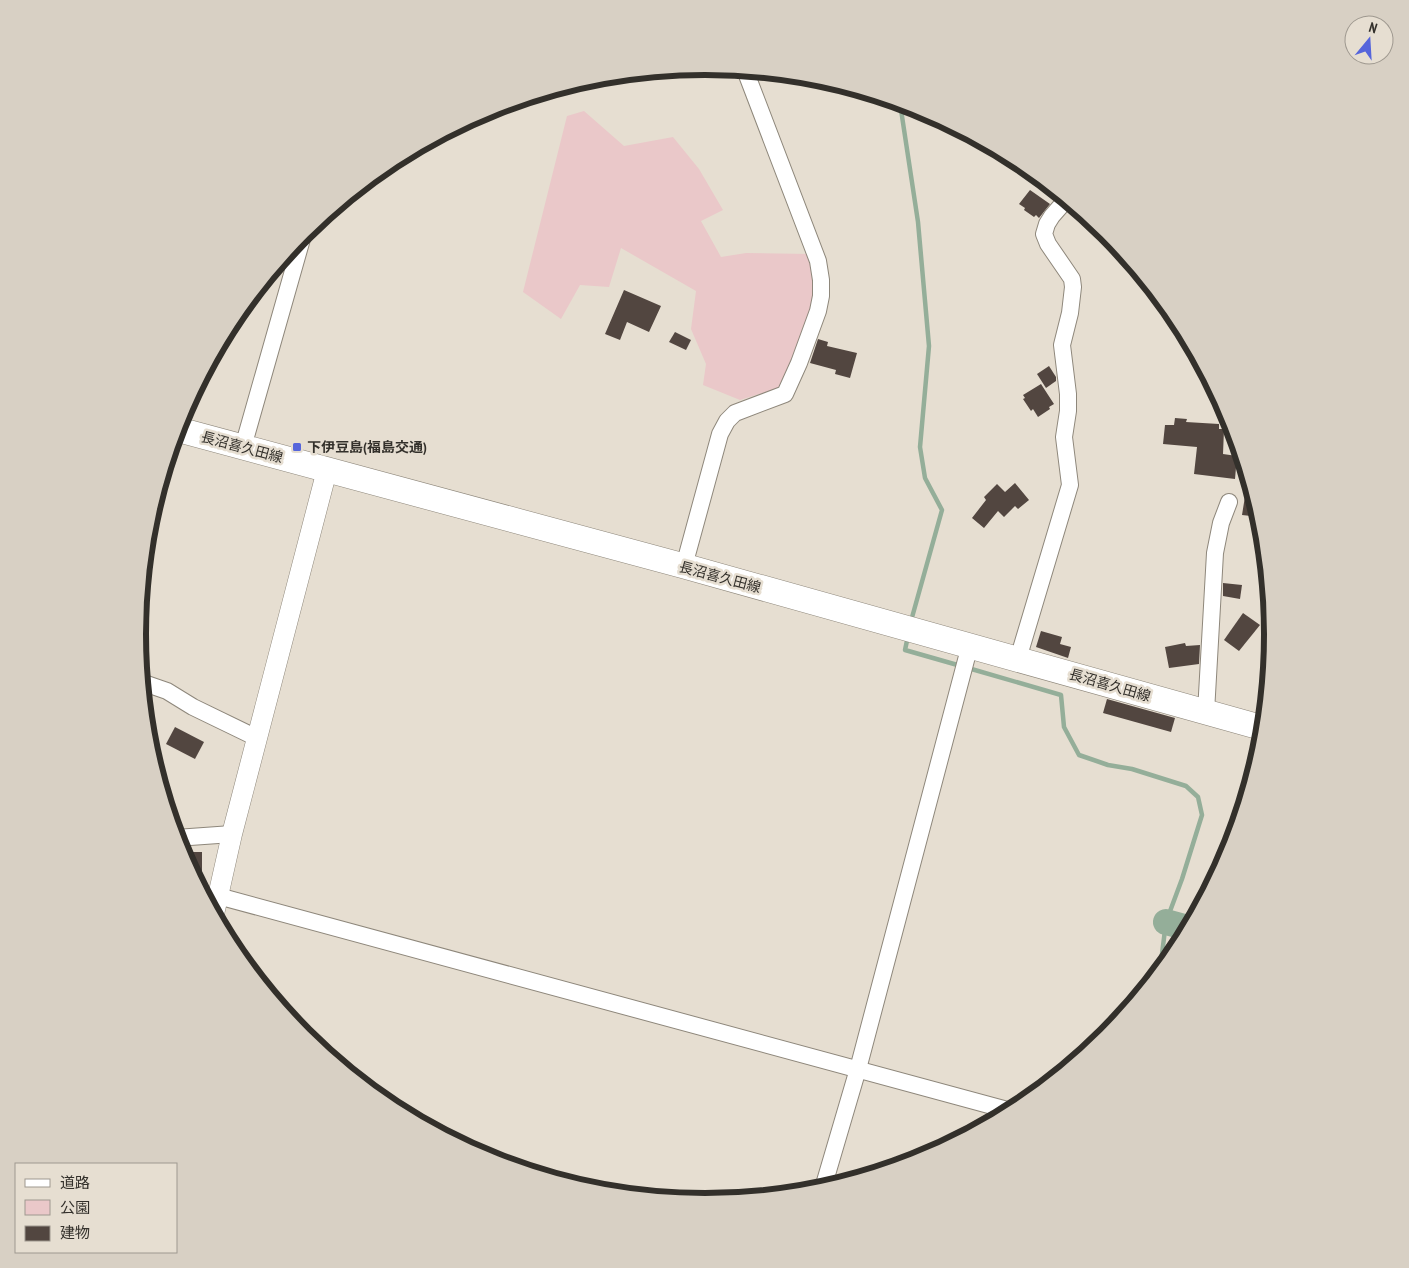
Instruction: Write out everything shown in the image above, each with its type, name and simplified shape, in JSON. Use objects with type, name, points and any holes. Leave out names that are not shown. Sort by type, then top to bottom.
[{"type":"main road","name":"長沼喜久田線","points":[[184,431],[684,566],[1256,726]]},
{"type":"street","points":[[684,566],[720,434],[727,421],[735,413],[785,394],[799,363],[818,311],[821,296],[818,262],[747,77]]},
{"type":"street","points":[[1018,659],[1070,485],[1064,437],[1068,411],[1068,394],[1062,345],[1074,287],[1072,279],[1048,244],[1044,234],[1047,224],[1062,205]]},
{"type":"street","points":[[243,447],[299,249]]},
{"type":"street","points":[[327,470],[232,834],[216,905],[858,1069],[1000,1108]]},
{"type":"street","points":[[1206,712],[1216,553],[1221,522],[1229,502]]},
{"type":"street","points":[[827,1179],[858,1069],[970,645]]},
{"type":"street","points":[[148,684],[167,691],[193,707],[257,738]]},
{"type":"street","points":[[184,837],[232,834]]},
{"type":"green space","points":[[584,111],[624,146],[673,137],[699,169],[723,210],[701,221],[721,257],[746,253],[811,254],[817,288],[804,347],[779,388],[740,400],[703,385],[706,364],[691,329],[696,291],[621,248],[609,287],[580,285],[561,319],[523,292],[567,116]]},
{"type":"building","points":[[1030,190],[1050,204],[1039,218],[1024,210],[1025,208],[1019,204]]},
{"type":"building","points":[[624,290],[661,306],[649,332],[627,322],[620,340],[605,334]]},
{"type":"building","points":[[675,332],[691,340],[686,350],[669,342]]},
{"type":"building","points":[[818,339],[828,342],[827,346],[857,353],[850,378],[835,374],[836,370],[810,363]]},
{"type":"building","points":[[1049,366],[1056,377],[1056,381],[1046,388],[1037,374]]},
{"type":"building","points":[[1041,384],[1054,404],[1038,417],[1033,409],[1031,411],[1023,399],[1025,398],[1023,395]]},
{"type":"building","points":[[1175,418],[1187,419],[1186,422],[1219,424],[1219,429],[1224,429],[1223,454],[1234,456],[1236,463],[1235,479],[1194,474],[1197,447],[1163,444],[1165,425],[1174,425]]},
{"type":"building","points":[[1015,483],[1029,500],[1018,509],[1015,506],[1004,517],[998,511],[984,528],[972,518],[986,500],[984,497],[997,484],[1005,492]]},
{"type":"building","points":[[1245,494],[1251,516],[1242,515]]},
{"type":"building","points":[[1223,583],[1242,585],[1240,599],[1223,596]]},
{"type":"building","points":[[1243,613],[1260,625],[1239,651],[1224,640]]},
{"type":"building","points":[[1041,631],[1062,637],[1060,644],[1071,647],[1068,658],[1036,647]]},
{"type":"building","points":[[1185,643],[1186,646],[1200,645],[1199,664],[1169,668],[1165,647]]},
{"type":"building","points":[[1107,699],[1175,718],[1171,732],[1103,713]]},
{"type":"building","points":[[175,727],[204,742],[195,759],[166,744]]},
{"type":"building","points":[[190,852],[202,852],[202,871],[198,871]]},
{"type":"waterway","points":[[901,112],[918,222],[929,346],[920,447],[925,478],[942,510],[911,621]]},
{"type":"waterway","points":[[908,636],[905,650],[961,666]]},
{"type":"waterway","points":[[968,668],[1061,695],[1064,727],[1079,755],[1108,765],[1132,769],[1186,786],[1198,797],[1202,815],[1166,922],[1162,955]]},
{"type":"waterway","points":[[1166,922],[1181,926]]},
{"type":"place","name":"下伊豆島(福島交通)","points":[[297,447]]}]
